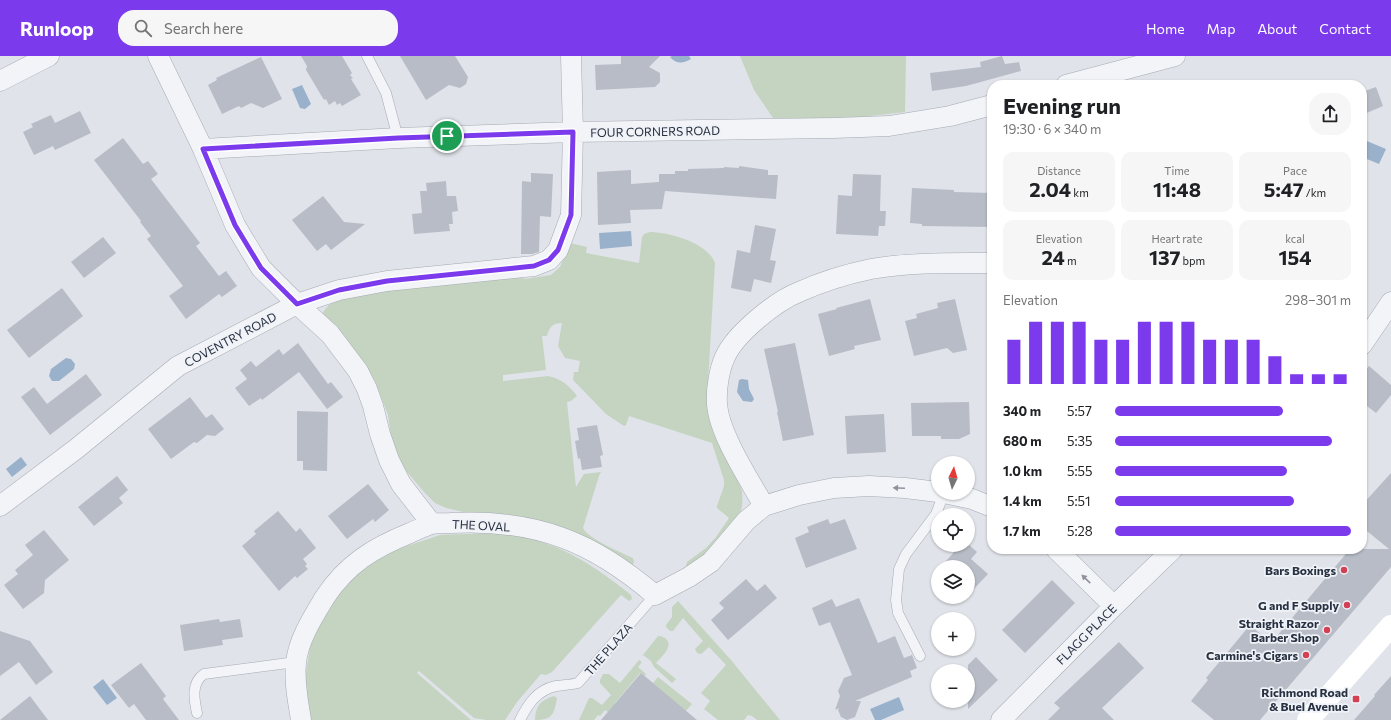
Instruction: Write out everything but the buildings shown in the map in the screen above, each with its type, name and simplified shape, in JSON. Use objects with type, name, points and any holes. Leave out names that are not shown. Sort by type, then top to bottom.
[{"type":"main road","points":[[1308,720],[1391,626]]},
{"type":"street","points":[[0,81],[49,56]]},
{"type":"street","points":[[158,56],[203,149],[235,225],[261,268],[330,334],[358,371],[371,400],[389,460],[401,484],[432,524]]},
{"type":"street","points":[[571,56],[573,132]]},
{"type":"street","points":[[1085,80],[1175,56]]},
{"type":"street","name":"FOUR CORNERS ROAD","points":[[203,149],[398,138],[573,132],[889,126],[950,116],[987,106]]},
{"type":"street","name":"COVENTRY ROAD","points":[[0,506],[76,449],[178,366],[297,304],[339,290],[387,281],[534,266],[549,260],[558,250],[571,215],[573,132]]},
{"type":"street","points":[[764,506],[734,452],[724,429],[717,405],[719,380],[725,357],[738,337],[758,319],[798,292],[834,279],[870,270],[908,265],[987,263]]},
{"type":"street","points":[[1367,338],[1391,302]]},
{"type":"street","points":[[655,595],[711,562],[746,521],[764,506],[799,495],[834,488],[869,486],[931,491]]},
{"type":"street","points":[[974,500],[987,505]]},
{"type":"street","name":"THE OVAL","points":[[302,720],[296,692],[296,662],[302,640],[308,627],[336,581],[355,563],[386,542],[432,524],[471,522],[523,528],[564,538],[600,556],[635,579],[655,595]]},
{"type":"street","points":[[1061,554],[1114,606]]},
{"type":"street","name":"FLAGG PLACE","points":[[1001,720],[1114,606],[1169,554]]},
{"type":"lane","points":[[367,56],[386,93],[398,138]]},
{"type":"lane","points":[[920,656],[898,613],[896,600],[899,569],[906,554],[936,514],[941,500]]},
{"type":"lane","name":"THE PLAZA","points":[[520,720],[534,696],[545,689],[578,683],[655,595]]},
{"type":"lane","points":[[197,713],[194,699],[196,685],[199,678],[204,674],[296,662]]},
{"type":"green space","points":[[740,56],[906,56],[905,112],[853,118],[773,118],[754,90]]},
{"type":"green space","points":[[650,232],[667,234],[696,244],[711,256],[715,263],[708,383],[709,402],[742,491],[742,509],[735,525],[687,572],[687,562],[706,548],[716,537],[729,518],[717,508],[724,486],[724,480],[712,443],[629,416],[626,425],[624,426],[606,414],[573,380],[574,372],[578,372],[580,361],[565,358],[558,346],[562,323],[556,324],[550,328],[547,336],[542,336],[546,370],[503,375],[503,381],[548,376],[564,383],[577,396],[571,401],[567,402],[576,487],[584,474],[601,472],[583,528],[598,541],[633,558],[634,562],[632,567],[468,513],[446,508],[435,503],[406,471],[399,460],[392,444],[388,415],[375,381],[356,352],[322,314],[325,309],[331,303],[352,295],[513,275],[525,279],[551,275],[560,267],[570,243],[587,247],[586,253],[639,263],[642,237],[644,234]]},
{"type":"green space","points":[[491,533],[516,535],[551,545],[565,551],[579,558],[605,575],[631,595],[632,599],[629,601],[621,595],[552,672],[546,675],[541,674],[517,702],[505,720],[486,720],[474,718],[419,671],[417,673],[471,720],[310,720],[306,695],[306,672],[310,648],[328,606],[354,577],[392,551],[440,535]]},
{"type":"green space","points":[[678,601],[731,660],[780,720],[757,720],[748,715],[744,720],[718,720],[704,709],[710,701],[701,693],[726,665],[709,647],[701,654],[697,653],[695,649],[703,641],[683,618],[673,631],[670,631],[666,627],[672,617],[672,607]]},
{"type":"green space","points":[[658,636],[667,640],[668,646],[665,653],[656,663],[676,679],[672,683],[654,667],[651,661],[643,655]]},
{"type":"green space","points":[[639,660],[642,662],[638,667],[646,674],[645,676],[640,673],[615,703],[612,715],[605,710],[594,720],[579,720],[589,698],[592,698],[602,705],[611,695],[600,683],[603,674],[609,674],[620,683]]},
{"type":"green space","points":[[658,677],[692,704],[685,712],[653,683]]},
{"type":"green space","points":[[554,696],[557,698],[552,715],[546,719],[535,720],[536,711],[540,704]]},
{"type":"water","points":[[689,56],[691,59],[685,62],[680,62],[672,59],[670,57]]},
{"type":"water","points":[[302,85],[311,104],[305,109],[300,108],[292,89]]},
{"type":"water","points":[[1367,141],[1386,149],[1379,164],[1367,159]]},
{"type":"water","points":[[631,231],[632,246],[600,249],[599,233]]},
{"type":"water","points":[[66,358],[71,359],[75,364],[74,369],[59,381],[52,381],[49,376],[51,369]]},
{"type":"water","points":[[739,380],[748,380],[749,389],[754,399],[752,402],[743,401],[737,392]]},
{"type":"water","points":[[21,457],[27,465],[12,477],[6,469]]},
{"type":"water","points":[[103,679],[117,698],[107,705],[93,687]]},
{"type":"water","points":[[899,697],[904,710],[881,720],[875,720],[870,709]]},
{"type":"place","name":"Bars Boxings","points":[[1344,570]]},
{"type":"place","name":"G and F Supply","points":[[1347,605]]},
{"type":"place","name":"Straight Razor Barber Shop","points":[[1327,630]]},
{"type":"place","name":"Carmine's Cigars","points":[[1306,655]]},
{"type":"place","name":"Richmond Road & Buel Avenue","points":[[1356,699]]},
{"type":"route","points":[[573,132],[571,215],[558,250],[549,260],[534,266],[387,281],[339,290],[297,304],[261,268],[235,225],[203,149],[398,138],[447,136],[573,132]]}]
